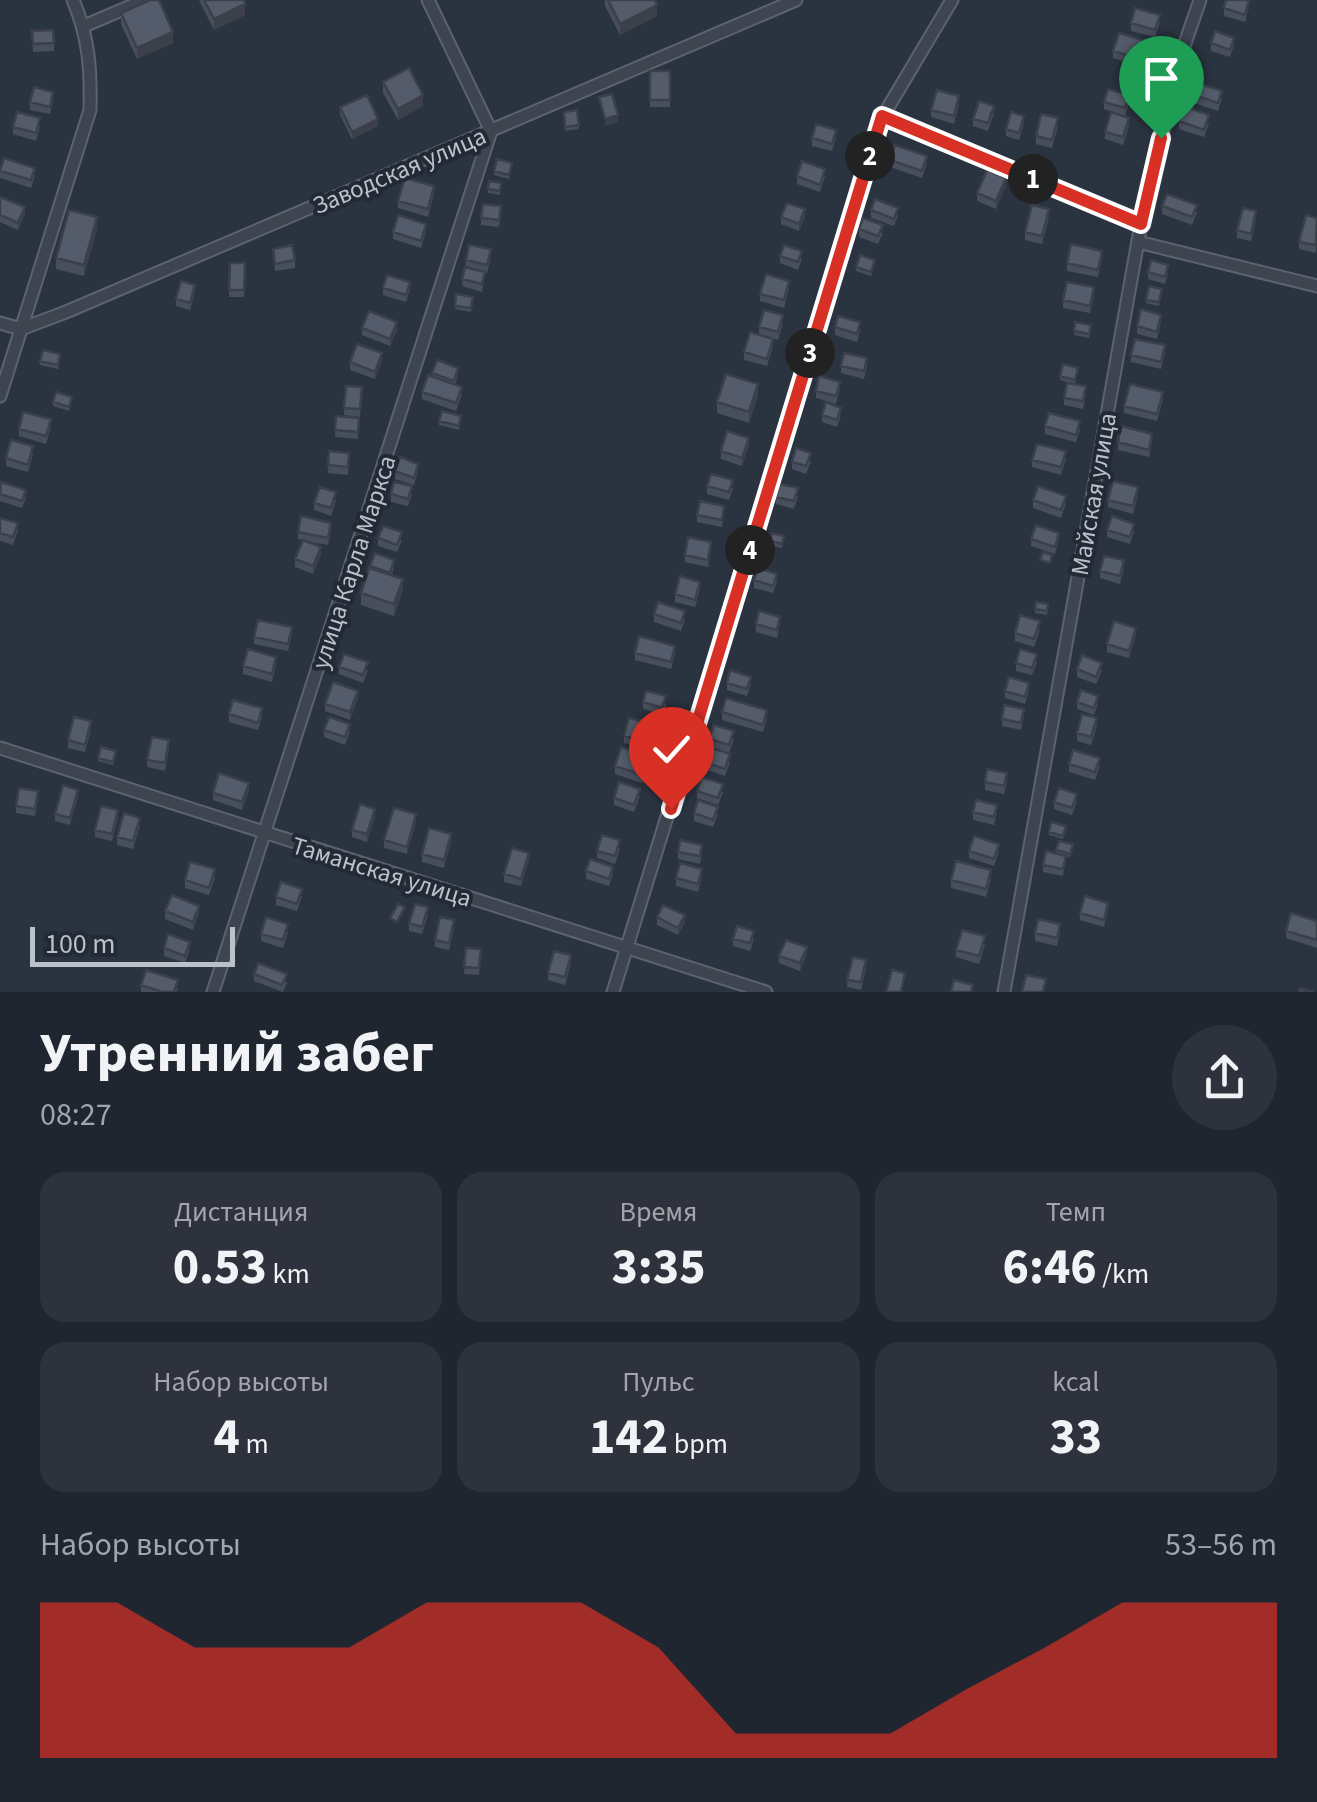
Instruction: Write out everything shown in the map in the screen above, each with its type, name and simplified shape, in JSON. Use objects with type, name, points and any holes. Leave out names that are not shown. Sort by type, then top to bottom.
[{"type":"street","points":[[0,396],[90,110],[91,65],[84,26],[73,0]]},
{"type":"street","points":[[84,26],[145,0]]},
{"type":"street","points":[[428,0],[491,131]]},
{"type":"street","name":"Заводская улица","points":[[21,329],[796,0]]},
{"type":"street","points":[[613,992],[882,116],[952,0]]},
{"type":"street","name":"Майская улица","points":[[1004,992],[1141,224],[1182,52],[1200,0]]},
{"type":"street","points":[[882,116],[1141,224]]},
{"type":"street","name":"улица Карла Маркса","points":[[213,992],[491,131]]},
{"type":"street","points":[[1138,242],[1317,286]]},
{"type":"street","points":[[0,324],[21,329]]},
{"type":"street","name":"Таманская улица","points":[[0,748],[766,992]]},
{"type":"building","points":[[159,0],[173,32],[137,48],[121,13]]},
{"type":"building","points":[[204,0],[244,0],[245,4],[214,19]]},
{"type":"building","points":[[608,0],[655,0],[657,5],[620,24]]},
{"type":"building","points":[[1226,0],[1249,0],[1245,15],[1224,8]]},
{"type":"building","points":[[1135,8],[1160,15],[1155,30],[1131,23]]},
{"type":"building","points":[[53,30],[54,43],[33,44],[32,31]]},
{"type":"building","points":[[1215,31],[1234,38],[1230,50],[1211,43]]},
{"type":"building","points":[[1119,33],[1153,43],[1148,61],[1113,51]]},
{"type":"building","points":[[409,68],[423,95],[398,109],[383,82]]},
{"type":"building","points":[[650,71],[670,71],[670,100],[650,100]]},
{"type":"building","points":[[1195,82],[1222,91],[1218,103],[1191,94]]},
{"type":"building","points":[[34,87],[53,92],[50,107],[30,102]]},
{"type":"building","points":[[1108,89],[1129,95],[1125,108],[1104,102]]},
{"type":"building","points":[[937,90],[959,96],[954,116],[931,110]]},
{"type":"building","points":[[612,94],[618,115],[605,119],[599,97]]},
{"type":"building","points":[[367,95],[378,119],[352,132],[340,107]]},
{"type":"building","points":[[979,101],[994,106],[988,123],[973,119]]},
{"type":"building","points":[[1184,106],[1209,115],[1204,130],[1179,121]]},
{"type":"building","points":[[577,110],[579,125],[565,127],[564,112]]},
{"type":"building","points":[[17,112],[40,118],[36,133],[13,127]]},
{"type":"building","points":[[1011,112],[1024,116],[1019,133],[1006,129]]},
{"type":"building","points":[[1111,112],[1129,118],[1123,137],[1105,132]]},
{"type":"building","points":[[1041,114],[1058,118],[1052,140],[1036,136]]},
{"type":"building","points":[[816,124],[836,130],[832,144],[812,138]]},
{"type":"building","points":[[895,145],[927,156],[922,171],[890,160]]},
{"type":"building","points":[[4,158],[35,168],[31,180],[0,171]]},
{"type":"building","points":[[497,159],[512,163],[509,175],[494,171]]},
{"type":"building","points":[[802,161],[825,169],[820,185],[797,176]]},
{"type":"building","points":[[987,170],[1006,178],[996,201],[977,193]]},
{"type":"building","points":[[405,178],[434,186],[428,209],[398,201]]},
{"type":"building","points":[[489,181],[501,183],[500,191],[488,189]]},
{"type":"building","points":[[1167,194],[1197,205],[1192,217],[1162,206]]},
{"type":"building","points":[[0,197],[25,207],[18,223],[0,215]]},
{"type":"building","points":[[875,199],[898,208],[894,219],[871,210]]},
{"type":"building","points":[[787,203],[805,209],[799,224],[781,217]]},
{"type":"building","points":[[483,204],[501,206],[499,220],[481,218]]},
{"type":"building","points":[[1032,205],[1049,209],[1042,236],[1025,232]]},
{"type":"building","points":[[1243,208],[1256,211],[1251,234],[1237,230]]},
{"type":"building","points":[[69,210],[97,217],[84,265],[56,258]]},
{"type":"building","points":[[398,215],[426,224],[421,241],[393,232]]},
{"type":"building","points":[[1306,215],[1317,218],[1316,245],[1299,242]]},
{"type":"building","points":[[863,218],[883,225],[878,236],[859,229]]},
{"type":"building","points":[[1071,244],[1102,251],[1098,270],[1067,263]]},
{"type":"building","points":[[292,245],[295,260],[275,264],[273,249]]},
{"type":"building","points":[[469,245],[491,249],[487,265],[466,260]]},
{"type":"building","points":[[784,245],[802,251],[798,262],[780,256]]},
{"type":"building","points":[[860,255],[875,260],[871,272],[856,267]]},
{"type":"building","points":[[1151,260],[1168,265],[1165,277],[1148,272]]},
{"type":"building","points":[[230,263],[245,263],[244,290],[229,290]]},
{"type":"building","points":[[465,267],[485,272],[482,284],[462,279]]},
{"type":"building","points":[[766,274],[789,281],[784,300],[760,294]]},
{"type":"building","points":[[387,275],[410,282],[406,295],[383,288]]},
{"type":"building","points":[[181,281],[195,285],[190,303],[176,299]]},
{"type":"building","points":[[1067,282],[1094,287],[1090,306],[1063,300]]},
{"type":"building","points":[[1149,286],[1162,289],[1159,302],[1146,300]]},
{"type":"building","points":[[456,294],[473,297],[471,308],[455,306]]},
{"type":"building","points":[[1141,309],[1161,315],[1157,332],[1137,326]]},
{"type":"building","points":[[764,310],[783,315],[778,332],[759,327]]},
{"type":"building","points":[[369,311],[397,322],[390,339],[362,328]]},
{"type":"building","points":[[838,316],[860,322],[857,334],[835,327]]},
{"type":"building","points":[[1075,322],[1091,325],[1089,334],[1074,331]]},
{"type":"building","points":[[750,332],[773,339],[767,359],[744,352]]},
{"type":"building","points":[[1135,339],[1165,345],[1161,362],[1131,355]]},
{"type":"building","points":[[357,344],[382,353],[375,372],[350,362]]},
{"type":"building","points":[[43,350],[60,354],[58,365],[40,361]]},
{"type":"building","points":[[844,353],[867,358],[864,371],[841,366]]},
{"type":"building","points":[[437,360],[458,368],[454,381],[432,373]]},
{"type":"building","points":[[1063,364],[1078,368],[1075,380],[1060,376]]},
{"type":"building","points":[[726,374],[758,384],[749,412],[717,402]]},
{"type":"building","points":[[428,375],[462,387],[456,403],[422,392]]},
{"type":"building","points":[[819,376],[840,382],[836,396],[816,391]]},
{"type":"building","points":[[1067,383],[1086,386],[1083,401],[1064,398]]},
{"type":"building","points":[[1130,384],[1163,392],[1157,414],[1124,406]]},
{"type":"building","points":[[346,386],[362,387],[360,409],[344,408]]},
{"type":"building","points":[[56,392],[72,397],[69,407],[53,402]]},
{"type":"building","points":[[826,402],[841,408],[837,420],[822,415]]},
{"type":"building","points":[[442,411],[461,416],[459,426],[439,421]]},
{"type":"building","points":[[23,412],[51,419],[46,436],[19,429]]},
{"type":"building","points":[[1049,413],[1080,421],[1076,435],[1045,426]]},
{"type":"building","points":[[336,416],[359,418],[358,432],[335,430]]},
{"type":"building","points":[[1121,426],[1152,434],[1149,450],[1118,442]]},
{"type":"building","points":[[727,431],[749,438],[742,458],[721,451]]},
{"type":"building","points":[[11,440],[33,446],[28,465],[6,458]]},
{"type":"building","points":[[1037,444],[1066,451],[1061,467],[1032,460]]},
{"type":"building","points":[[796,448],[811,453],[806,466],[792,462]]},
{"type":"building","points":[[329,451],[349,453],[348,467],[328,465]]},
{"type":"building","points":[[400,457],[418,464],[414,478],[395,471]]},
{"type":"building","points":[[711,474],[733,480],[729,492],[707,486]]},
{"type":"building","points":[[1113,481],[1138,487],[1133,506],[1108,500]]},
{"type":"building","points":[[1,482],[26,490],[22,501],[0,494]]},
{"type":"building","points":[[394,482],[412,486],[408,499],[391,494]]},
{"type":"building","points":[[780,484],[798,488],[794,501],[776,497]]},
{"type":"building","points":[[1038,486],[1066,496],[1061,510],[1033,500]]},
{"type":"building","points":[[320,487],[336,492],[331,508],[314,503]]},
{"type":"building","points":[[700,501],[724,506],[722,520],[697,515]]},
{"type":"building","points":[[301,516],[331,523],[328,538],[298,532]]},
{"type":"building","points":[[1112,516],[1134,524],[1130,537],[1107,530]]},
{"type":"building","points":[[0,518],[18,523],[13,537],[0,533]]},
{"type":"building","points":[[1036,525],[1059,533],[1055,547],[1031,539]]},
{"type":"building","points":[[383,526],[402,532],[397,545],[378,538]]},
{"type":"building","points":[[772,533],[784,536],[782,544],[770,541]]},
{"type":"building","points":[[688,537],[711,542],[708,560],[685,555]]},
{"type":"building","points":[[303,540],[321,547],[313,566],[295,559]]},
{"type":"building","points":[[1043,552],[1052,555],[1050,563],[1040,560]]},
{"type":"building","points":[[375,553],[394,560],[390,573],[370,566]]},
{"type":"building","points":[[1104,556],[1124,560],[1120,576],[1100,571]]},
{"type":"building","points":[[369,568],[403,579],[394,604],[361,593]]},
{"type":"building","points":[[758,568],[777,574],[773,586],[754,580]]},
{"type":"building","points":[[680,576],[700,582],[695,600],[675,594]]},
{"type":"building","points":[[658,602],[685,611],[681,623],[654,614]]},
{"type":"building","points":[[1036,602],[1048,604],[1047,611],[1035,609]]},
{"type":"building","points":[[759,611],[780,617],[777,630],[756,624]]},
{"type":"building","points":[[1020,615],[1040,621],[1034,639],[1015,633]]},
{"type":"building","points":[[258,620],[292,627],[288,644],[254,637]]},
{"type":"building","points":[[1114,621],[1136,628],[1129,651],[1107,644]]},
{"type":"building","points":[[639,636],[675,646],[671,662],[635,653]]},
{"type":"building","points":[[248,649],[276,657],[272,674],[243,666]]},
{"type":"building","points":[[1020,649],[1037,654],[1032,668],[1016,663]]},
{"type":"building","points":[[344,654],[368,662],[363,675],[339,667]]},
{"type":"building","points":[[1082,655],[1102,663],[1096,677],[1077,669]]},
{"type":"building","points":[[730,670],[751,677],[747,689],[727,683]]},
{"type":"building","points":[[1009,677],[1029,683],[1025,697],[1005,691]]},
{"type":"building","points":[[333,682],[358,691],[350,712],[325,704]]},
{"type":"building","points":[[1081,690],[1098,696],[1094,708],[1077,702]]},
{"type":"building","points":[[646,691],[666,696],[662,708],[643,702]]},
{"type":"building","points":[[726,698],[767,710],[763,725],[722,712]]},
{"type":"building","points":[[233,700],[262,708],[258,723],[229,714]]},
{"type":"building","points":[[1004,705],[1024,709],[1021,723],[1002,719]]},
{"type":"building","points":[[1082,714],[1097,718],[1091,737],[1077,733]]},
{"type":"building","points":[[74,717],[91,721],[85,745],[68,740]]},
{"type":"building","points":[[329,717],[350,724],[345,737],[324,730]]},
{"type":"building","points":[[629,718],[654,724],[649,742],[624,736]]},
{"type":"building","points":[[714,725],[734,731],[729,745],[709,739]]},
{"type":"building","points":[[152,737],[169,740],[165,763],[147,760]]},
{"type":"building","points":[[101,747],[116,751],[113,762],[98,758]]},
{"type":"building","points":[[621,747],[648,756],[642,775],[615,766]]},
{"type":"building","points":[[709,747],[730,754],[725,769],[704,762]]},
{"type":"building","points":[[1073,750],[1100,758],[1095,772],[1069,764]]},
{"type":"building","points":[[987,769],[1007,773],[1004,786],[985,782]]},
{"type":"building","points":[[219,773],[249,783],[242,802],[213,793]]},
{"type":"building","points":[[702,777],[723,784],[718,798],[697,791]]},
{"type":"building","points":[[619,782],[640,789],[634,805],[614,798]]},
{"type":"building","points":[[63,785],[78,790],[70,818],[55,814]]},
{"type":"building","points":[[19,788],[38,791],[35,809],[16,806]]},
{"type":"building","points":[[1059,788],[1077,794],[1072,808],[1054,802]]},
{"type":"building","points":[[698,800],[718,807],[713,820],[694,813]]},
{"type":"building","points":[[976,800],[997,805],[994,817],[973,812]]},
{"type":"building","points":[[360,804],[375,809],[367,834],[352,830]]},
{"type":"building","points":[[101,806],[118,810],[112,834],[95,830]]},
{"type":"building","points":[[394,808],[416,814],[407,847],[384,840]]},
{"type":"building","points":[[124,813],[140,818],[133,841],[117,837]]},
{"type":"building","points":[[1051,822],[1066,826],[1063,836],[1049,832]]},
{"type":"building","points":[[429,828],[451,834],[444,860],[422,854]]},
{"type":"building","points":[[602,835],[620,840],[615,856],[597,851]]},
{"type":"building","points":[[974,836],[999,844],[994,859],[969,851]]},
{"type":"building","points":[[680,840],[702,845],[700,856],[678,852]]},
{"type":"building","points":[[1059,841],[1073,844],[1070,854],[1056,850]]},
{"type":"building","points":[[512,848],[529,853],[521,879],[504,874]]},
{"type":"building","points":[[1046,851],[1066,856],[1063,869],[1043,865]]},
{"type":"building","points":[[590,859],[613,867],[609,879],[586,871]]},
{"type":"building","points":[[956,861],[991,870],[986,889],[951,880]]},
{"type":"building","points":[[190,862],[215,869],[209,888],[185,880]]},
{"type":"building","points":[[680,863],[702,869],[698,884],[676,878]]},
{"type":"building","points":[[281,882],[302,889],[297,904],[276,897]]},
{"type":"building","points":[[172,895],[199,906],[193,922],[165,911]]},
{"type":"building","points":[[1085,896],[1108,903],[1104,920],[1080,913]]},
{"type":"building","points":[[398,904],[405,907],[397,922],[390,918]]},
{"type":"building","points":[[415,904],[428,907],[422,927],[409,923]]},
{"type":"building","points":[[663,905],[685,915],[678,928],[657,917]]},
{"type":"building","points":[[1291,913],[1317,921],[1317,940],[1286,931]]},
{"type":"building","points":[[266,917],[288,924],[283,940],[261,934]]},
{"type":"building","points":[[440,917],[454,920],[449,943],[435,940]]},
{"type":"building","points":[[1038,919],[1060,924],[1057,938],[1035,933]]},
{"type":"building","points":[[737,926],[754,931],[750,943],[733,939]]},
{"type":"building","points":[[962,930],[985,936],[979,956],[956,950]]},
{"type":"building","points":[[168,934],[190,942],[185,956],[164,948]]},
{"type":"building","points":[[786,940],[807,947],[800,963],[779,956]]},
{"type":"building","points":[[466,948],[481,949],[479,968],[464,967]]},
{"type":"building","points":[[554,951],[571,955],[565,977],[548,973]]},
{"type":"building","points":[[853,957],[866,960],[861,982],[847,980]]},
{"type":"building","points":[[258,963],[287,974],[282,985],[254,974]]},
{"type":"building","points":[[146,970],[178,980],[174,992],[141,985]]},
{"type":"building","points":[[892,970],[905,973],[901,992],[886,992]]},
{"type":"building","points":[[1026,975],[1046,979],[1043,992],[1022,992]]},
{"type":"building","points":[[954,980],[973,985],[971,992],[951,992]]},
{"type":"route","points":[[671,809],[882,116],[1141,224],[1161,138]]}]
